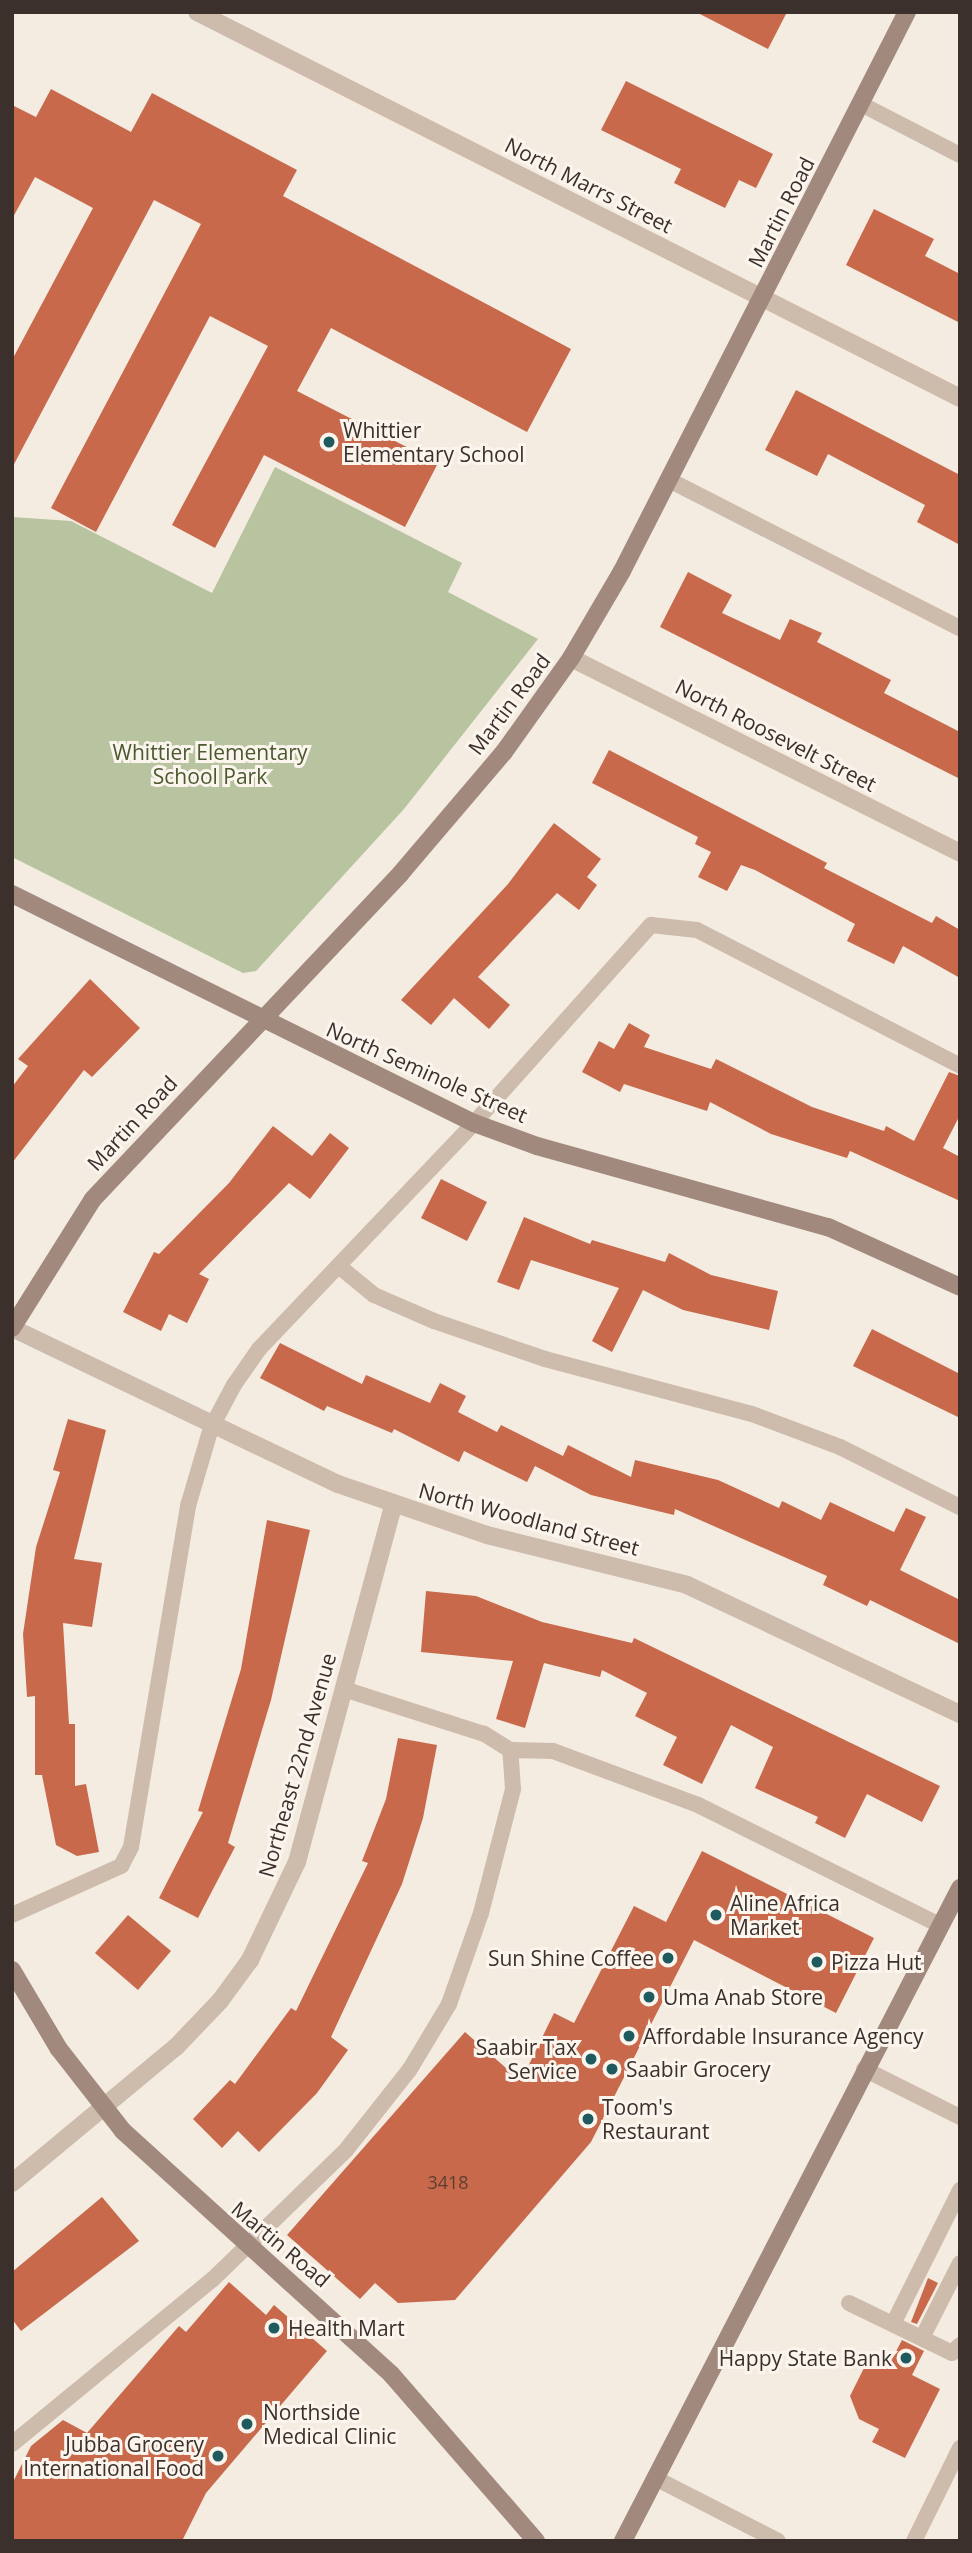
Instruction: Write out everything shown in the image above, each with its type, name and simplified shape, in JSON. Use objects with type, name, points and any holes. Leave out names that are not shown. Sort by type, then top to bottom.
[{"type":"street","name":"North Marrs Street","points":[[197,12],[960,398]]},
{"type":"street","name":"Martin Road","points":[[12,1328],[93,1199],[452,815],[571,658],[669,480],[907,12]]},
{"type":"street","name":"North Roosevelt Street","points":[[571,658],[960,853]]},
{"type":"street","name":"North Seminole Street","points":[[12,894],[261,1020],[474,1123],[537,1146],[828,1227],[960,1287]]},
{"type":"street","name":"North Woodland Street","points":[[12,1328],[211,1427],[393,1505],[487,1535],[687,1585],[960,1714]]},
{"type":"street","name":"Northeast 22nd Avenue","points":[[12,2183],[176,2047],[250,1960],[297,1861],[393,1505]]},
{"type":"street","points":[[623,2541],[864,2069],[960,1888]]},
{"type":"street","name":"Martin Road","points":[[12,1970],[59,2049],[104,2108],[185,2192],[414,2397],[536,2541]]},
{"type":"lane","points":[[861,104],[960,155]]},
{"type":"lane","points":[[669,480],[960,628]]},
{"type":"lane","points":[[12,1915],[121,1866],[131,1847],[186,1520],[211,1427],[260,1349],[474,1123],[651,925],[697,930],[960,1066]]},
{"type":"lane","points":[[340,1267],[374,1295],[434,1321],[545,1359],[752,1414],[840,1447],[960,1507]]},
{"type":"lane","points":[[344,1689],[484,1734],[510,1750],[554,1751],[698,1805],[940,1925]]},
{"type":"lane","points":[[12,2444],[248,2246],[346,2150],[410,2069],[449,2004],[481,1913],[513,1789],[510,1750]]},
{"type":"lane","points":[[864,2069],[960,2117]]},
{"type":"lane","points":[[893,2324],[960,2190]]},
{"type":"lane","points":[[922,2338],[960,2263]]},
{"type":"lane","points":[[849,2302],[951,2353],[960,2345]]},
{"type":"lane","points":[[914,2541],[960,2448]]},
{"type":"lane","points":[[655,2478],[778,2541]]},
{"type":"green space","name":"Whittier Elementary School Park","points":[[275,467],[462,563],[448,592],[538,639],[404,809],[256,971],[243,973],[12,857],[12,517],[71,521],[212,593]]},
{"type":"building","points":[[696,12],[787,12],[768,49]]},
{"type":"building","points":[[626,81],[773,154],[756,188],[739,180],[725,208],[674,183],[681,169],[601,130]]},
{"type":"building","points":[[51,89],[131,132],[152,93],[297,170],[283,196],[571,349],[527,432],[331,328],[297,391],[438,463],[405,527],[264,455],[215,548],[172,525],[268,346],[210,316],[96,532],[51,508],[201,224],[154,200],[12,468],[12,360],[93,208],[35,177],[12,219],[12,105],[36,117]]},
{"type":"building","points":[[874,209],[934,239],[925,256],[960,274],[960,323],[846,265]]},
{"type":"building","points":[[796,390],[960,475],[960,545],[917,522],[925,505],[828,454],[817,476],[765,450]]},
{"type":"building","points":[[688,572],[732,595],[722,613],[780,640],[790,619],[822,633],[817,642],[891,680],[884,693],[960,732],[960,779],[660,627]]},
{"type":"building","points":[[609,750],[827,863],[824,868],[932,923],[936,916],[960,930],[960,978],[903,946],[894,964],[847,941],[855,924],[755,870],[741,865],[727,891],[698,877],[711,852],[695,844],[698,837],[592,783]]},
{"type":"building","points":[[554,823],[601,859],[587,877],[597,885],[579,910],[557,893],[478,977],[510,1005],[489,1029],[454,998],[431,1025],[401,1000],[508,884]]},
{"type":"building","points":[[90,979],[140,1028],[92,1077],[84,1070],[12,1163],[12,1087],[28,1066],[18,1059]]},
{"type":"building","points":[[629,1023],[650,1035],[644,1047],[711,1069],[716,1059],[812,1107],[884,1131],[886,1126],[914,1141],[949,1072],[960,1076],[960,1115],[943,1148],[960,1157],[960,1201],[850,1151],[847,1158],[771,1134],[710,1102],[707,1111],[624,1084],[620,1092],[582,1072],[599,1041],[614,1049]]},
{"type":"building","points":[[273,1126],[312,1156],[330,1133],[349,1148],[310,1199],[289,1183],[199,1274],[209,1279],[187,1323],[169,1314],[161,1331],[123,1312],[154,1252],[159,1254],[229,1183]]},
{"type":"building","points":[[441,1179],[487,1202],[467,1241],[421,1218]]},
{"type":"building","points":[[524,1217],[590,1244],[592,1240],[665,1262],[669,1253],[711,1275],[778,1291],[769,1330],[683,1310],[643,1290],[612,1352],[592,1341],[619,1288],[531,1260],[519,1290],[497,1282]]},
{"type":"building","points":[[872,1329],[960,1374],[960,1418],[853,1366]]},
{"type":"building","points":[[280,1343],[362,1384],[366,1375],[430,1403],[440,1383],[466,1396],[458,1412],[497,1432],[501,1425],[563,1456],[568,1445],[631,1477],[635,1460],[718,1480],[779,1508],[782,1501],[821,1520],[830,1502],[894,1532],[906,1508],[926,1517],[900,1570],[960,1600],[960,1644],[870,1600],[867,1606],[823,1585],[827,1576],[675,1509],[674,1515],[591,1495],[535,1466],[527,1482],[464,1451],[459,1462],[394,1429],[392,1433],[327,1406],[324,1411],[260,1378]]},
{"type":"building","points":[[68,1419],[106,1430],[74,1559],[102,1563],[92,1627],[63,1623],[69,1724],[75,1724],[75,1786],[86,1784],[99,1852],[77,1856],[56,1845],[42,1775],[35,1775],[35,1696],[27,1697],[23,1634],[36,1547],[60,1472],[53,1470]]},
{"type":"building","points":[[267,1520],[310,1530],[271,1700],[228,1843],[235,1847],[198,1918],[159,1898],[203,1812],[198,1811],[241,1669]]},
{"type":"building","points":[[426,1591],[476,1596],[542,1622],[632,1643],[634,1638],[940,1786],[922,1822],[867,1794],[845,1838],[815,1823],[818,1817],[755,1788],[773,1747],[731,1725],[702,1784],[663,1765],[677,1737],[635,1716],[647,1693],[602,1670],[600,1677],[544,1663],[525,1728],[496,1719],[513,1661],[421,1652]]},
{"type":"building","points":[[398,1738],[437,1745],[423,1818],[402,1884],[331,2037],[348,2050],[317,2093],[259,2152],[238,2131],[222,2148],[193,2119],[230,2080],[235,2084],[291,2008],[296,2011],[368,1863],[362,1861],[386,1799]]},
{"type":"building","points":[[702,1851],[874,1938],[836,2013],[694,1940],[591,2142],[455,2300],[398,2303],[375,2283],[360,2299],[287,2235],[465,2032],[521,2081],[554,2013],[574,2023],[634,1906],[666,1922]]},
{"type":"building","points":[[128,1915],[171,1951],[138,1990],[95,1953]]},
{"type":"building","points":[[102,2197],[139,2241],[21,2331],[12,2319],[12,2272]]},
{"type":"building","points":[[928,2278],[938,2283],[917,2324],[911,2322]]},
{"type":"building","points":[[229,2282],[266,2315],[274,2305],[327,2351],[206,2493],[182,2541],[12,2541],[12,2484],[31,2446],[63,2420],[87,2433],[179,2326],[186,2332]]},
{"type":"building","name":"Happy State Bank","points":[[902,2340],[924,2351],[912,2375],[940,2389],[905,2458],[872,2442],[879,2429],[859,2419],[850,2396],[871,2354],[890,2363]]},
{"type":"place","name":"Whittier Elementary School","points":[[329,442]]},
{"type":"place","name":"Aline Africa Market","points":[[716,1915]]},
{"type":"place","name":"Sun Shine Coffee","points":[[668,1958]]},
{"type":"place","name":"Pizza Hut","points":[[817,1962]]},
{"type":"place","name":"Uma Anab Store","points":[[649,1997]]},
{"type":"place","name":"Affordable Insurance Agency","points":[[629,2036]]},
{"type":"place","name":"Saabir Tax Service","points":[[591,2059]]},
{"type":"place","name":"Saabir Grocery","points":[[612,2069]]},
{"type":"place","name":"Toom's Restaurant","points":[[588,2119]]},
{"type":"place","name":"Health Mart","points":[[274,2328]]},
{"type":"place","name":"Happy State Bank","points":[[906,2358]]},
{"type":"place","name":"Northside Medical Clinic","points":[[247,2424]]},
{"type":"place","name":"Jubba Grocery International Food","points":[[218,2456]]}]
